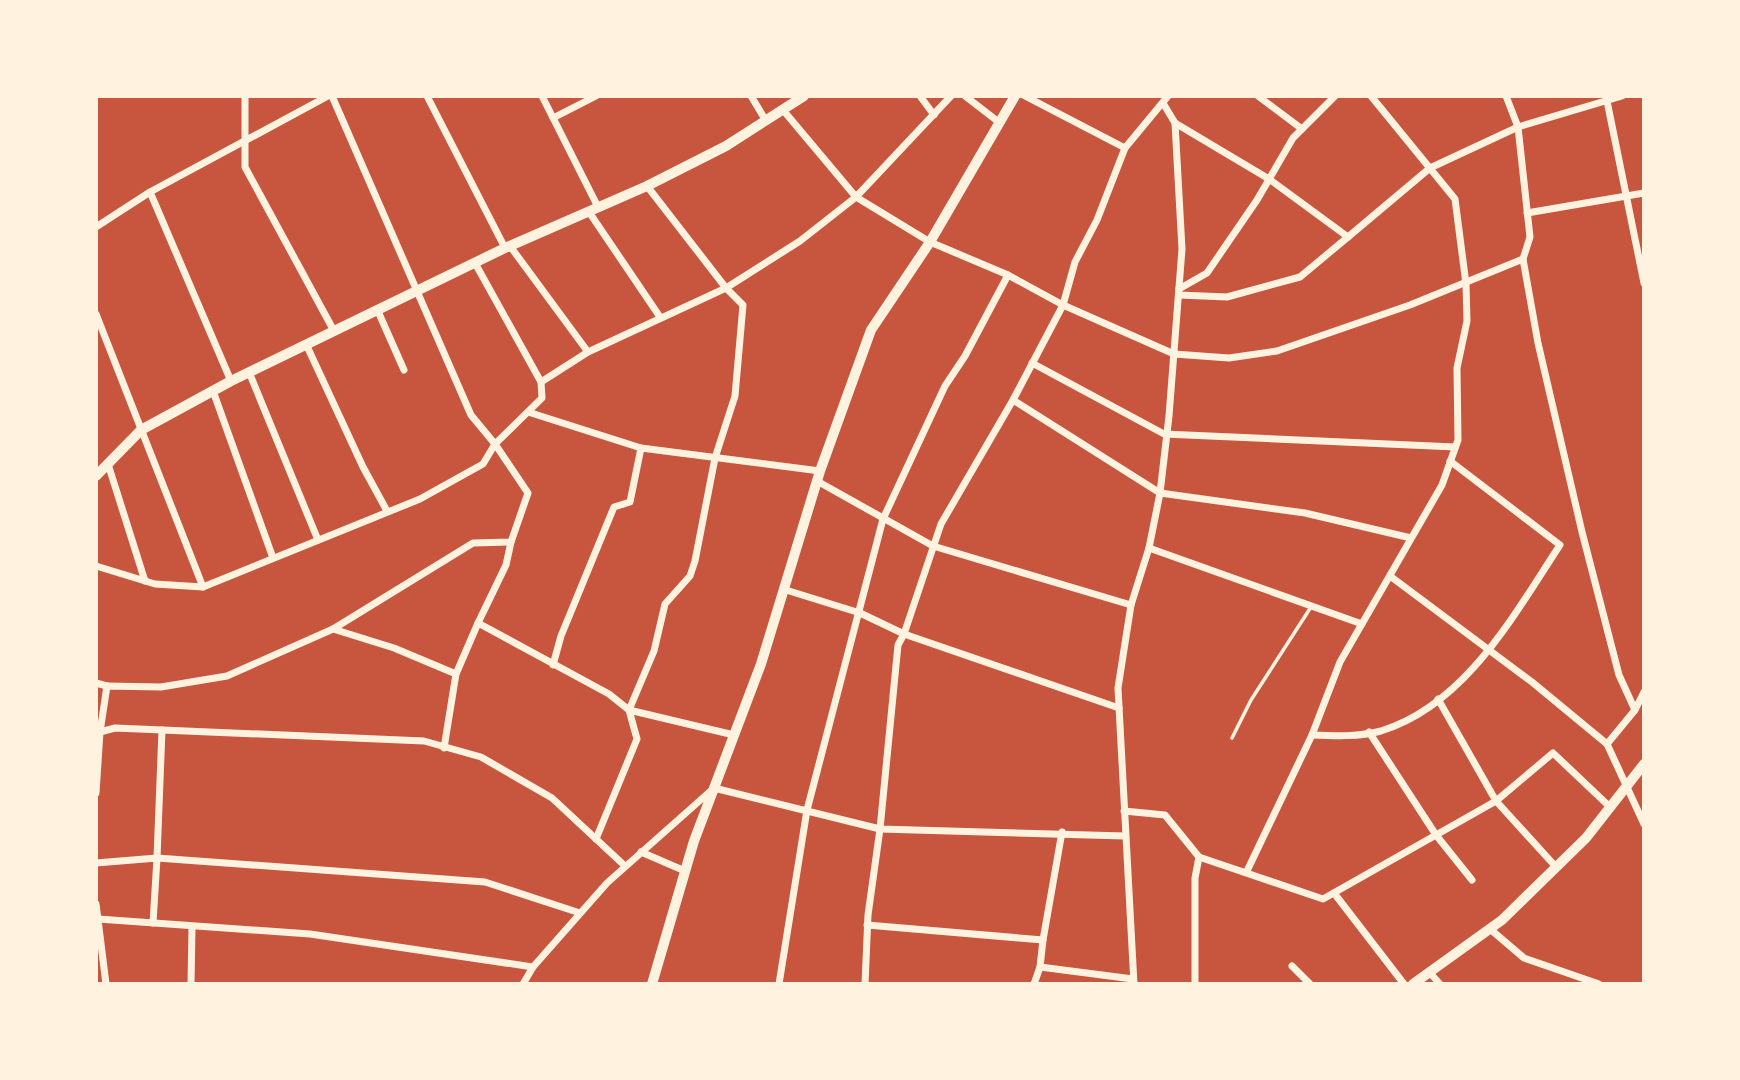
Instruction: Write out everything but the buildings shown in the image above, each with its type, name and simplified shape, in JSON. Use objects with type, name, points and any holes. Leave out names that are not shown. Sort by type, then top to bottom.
[{"type":"street","points":[[245,96],[245,167],[334,331]]},
{"type":"street","points":[[96,227],[150,192],[330,96],[471,415],[495,444],[528,493],[506,565],[456,674],[444,748]]},
{"type":"street","points":[[427,96],[508,247],[588,352]]},
{"type":"street","points":[[542,96],[594,210],[660,317]]},
{"type":"street","points":[[552,117],[596,96]]},
{"type":"street","points":[[751,96],[766,121]]},
{"type":"street","points":[[96,476],[141,430],[231,380],[508,247],[647,186],[766,121],[804,96]]},
{"type":"street","points":[[920,96],[934,115]]},
{"type":"street","points":[[541,382],[588,352],[726,288],[800,241],[856,197],[951,96]]},
{"type":"street","points":[[965,96],[1000,123]]},
{"type":"street","points":[[652,984],[685,871],[786,590],[819,476],[871,330],[930,242],[1015,96]]},
{"type":"street","points":[[1025,96],[1125,148]]},
{"type":"street","points":[[865,984],[867,925],[880,828],[898,645],[904,635],[941,524],[1013,400],[1063,305],[1075,262],[1097,220],[1125,148],[1168,96]]},
{"type":"street","points":[[1258,96],[1302,129]]},
{"type":"street","points":[[1179,292],[1207,273],[1293,138],[1335,96]]},
{"type":"street","points":[[1247,871],[1312,735],[1340,662],[1442,485],[1455,447],[1460,407],[1457,368],[1467,321],[1466,284],[1455,199],[1371,96]]},
{"type":"street","points":[[1506,96],[1518,127],[1530,237],[1523,259],[1538,343],[1619,675],[1635,710]]},
{"type":"street","points":[[1179,292],[1227,297],[1300,276],[1430,168],[1518,127],[1622,96]]},
{"type":"street","points":[[1607,101],[1644,283]]},
{"type":"street","points":[[1040,967],[1134,981],[1118,688],[1131,605],[1149,548],[1160,493],[1179,292],[1182,249],[1175,123],[1163,103]]},
{"type":"street","points":[[783,110],[856,197],[930,242],[1008,275],[1063,305],[1174,354],[1229,358],[1277,351],[1466,284],[1523,259]]},
{"type":"street","points":[[1175,123],[1269,179],[1348,237]]},
{"type":"street","points":[[596,839],[637,739],[629,710],[654,651],[665,604],[690,576],[695,561],[715,458],[734,396],[743,305],[726,288],[647,186]]},
{"type":"street","points":[[150,192],[231,380]]},
{"type":"street","points":[[1527,213],[1644,192]]},
{"type":"street","points":[[96,566],[145,581],[203,587],[420,499],[483,464],[495,444],[542,398],[541,382],[475,263]]},
{"type":"street","points":[[779,984],[807,810],[883,519],[945,386],[965,356],[1008,275]]},
{"type":"street","points":[[377,309],[404,370]]},
{"type":"street","points":[[96,314],[203,587]]},
{"type":"street","points":[[306,344],[363,467],[387,511]]},
{"type":"street","points":[[1032,363],[1164,434],[1455,447]]},
{"type":"street","points":[[249,372],[318,540]]},
{"type":"street","points":[[213,391],[273,558]]},
{"type":"street","points":[[1013,400],[1160,493],[1306,513],[1411,538]]},
{"type":"street","points":[[528,412],[641,449],[715,458],[819,476],[883,519],[933,546],[1131,605]]},
{"type":"street","points":[[553,665],[561,636],[614,508],[630,502],[641,449]]},
{"type":"street","points":[[1312,735],[1343,737],[1382,731],[1423,711],[1464,679],[1560,545],[1450,461]]},
{"type":"street","points":[[108,464],[145,581]]},
{"type":"street","points":[[96,683],[161,687],[227,676],[332,629],[473,543],[511,542]]},
{"type":"street","points":[[1149,548],[1362,624]]},
{"type":"street","points":[[1390,576],[1532,682],[1607,744],[1644,824]]},
{"type":"street","points":[[786,590],[860,613],[904,635],[1119,708]]},
{"type":"street","points":[[478,623],[609,694],[629,710],[734,735]]},
{"type":"street","points":[[332,629],[394,648],[456,674]]},
{"type":"street","points":[[96,793],[100,732],[107,685]]},
{"type":"street","points":[[1607,744],[1635,710],[1644,692]]},
{"type":"street","points":[[1438,699],[1496,801],[1556,867]]},
{"type":"street","points":[[100,732],[115,728],[424,741],[481,757],[552,799],[625,866]]},
{"type":"street","points":[[153,923],[162,730]]},
{"type":"street","points":[[1368,732],[1436,835],[1472,880]]},
{"type":"street","points":[[1124,811],[1165,815],[1199,857],[1247,871],[1323,899],[1496,801],[1553,754],[1610,807]]},
{"type":"street","points":[[1413,984],[1490,929],[1556,867],[1586,838],[1644,764]]},
{"type":"street","points":[[714,788],[880,828],[1125,836]]},
{"type":"street","points":[[523,984],[533,967],[625,866],[714,788]]},
{"type":"street","points":[[1034,984],[1040,967],[1062,832]]},
{"type":"street","points":[[641,852],[685,871]]},
{"type":"street","points":[[1195,984],[1195,878],[1199,857]]},
{"type":"street","points":[[96,863],[157,858],[485,882],[580,913]]},
{"type":"street","points":[[1334,893],[1404,984]]},
{"type":"street","points":[[96,904],[106,984]]},
{"type":"street","points":[[98,919],[192,928],[310,934],[533,967]]},
{"type":"street","points":[[867,925],[1043,940]]},
{"type":"street","points":[[191,984],[192,928]]},
{"type":"street","points":[[1490,929],[1524,958],[1599,984]]},
{"type":"street","points":[[1292,966],[1310,984]]},
{"type":"street","points":[[1429,972],[1440,984]]},
{"type":"lane","points":[[1232,737],[1251,699],[1293,639],[1312,605]]}]
